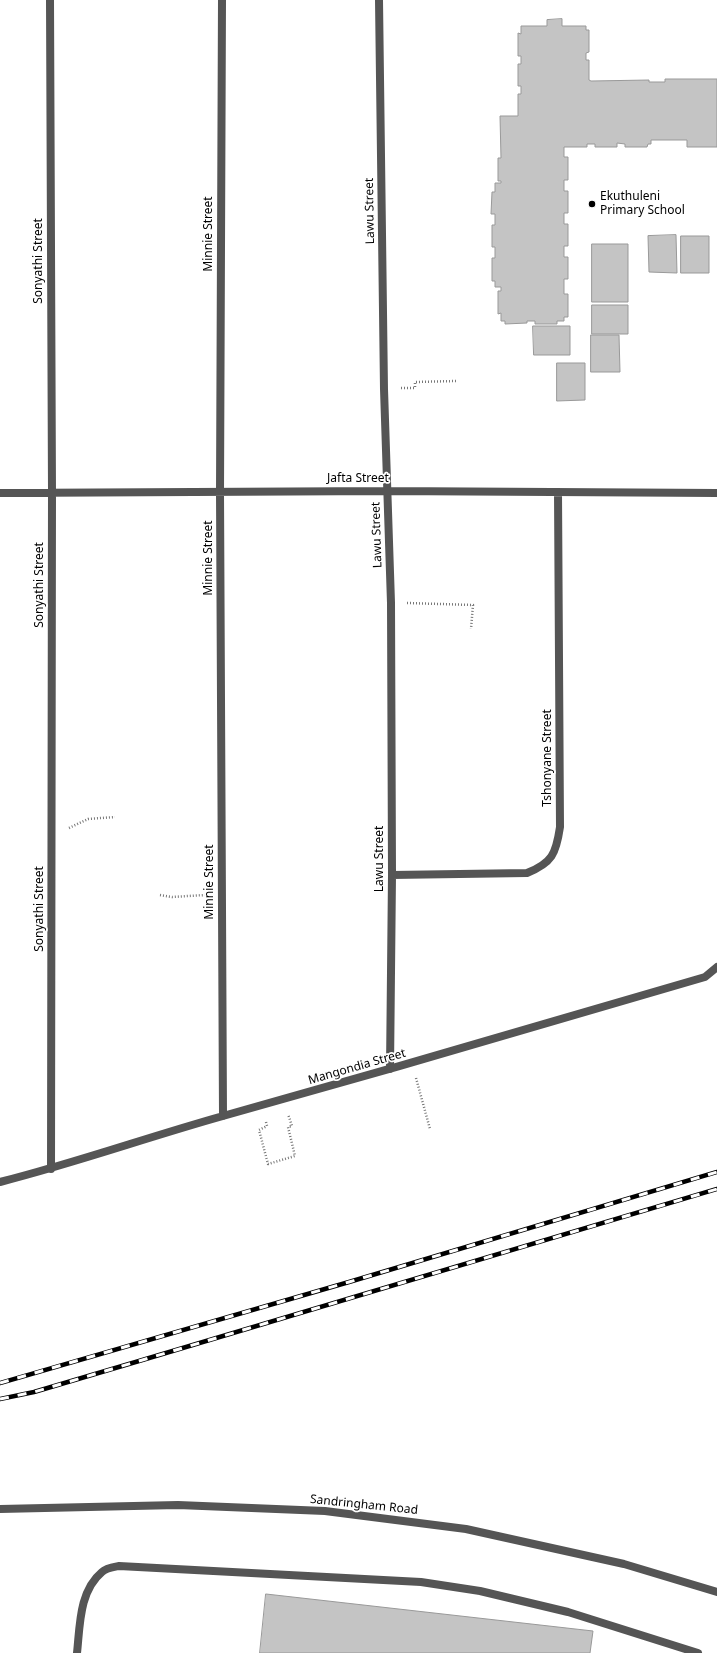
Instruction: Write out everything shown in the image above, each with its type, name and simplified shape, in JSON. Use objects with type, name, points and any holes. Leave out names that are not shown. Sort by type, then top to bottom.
[{"type":"street","name":"Sonyathi Street","points":[[50,0],[52,1169]]},
{"type":"street","name":"Minnie Street","points":[[222,0],[220,492],[223,1116]]},
{"type":"street","name":"Lawu Street","points":[[380,0],[384,389],[391,603],[392,875],[390,1070]]},
{"type":"street","name":"Jafta Street","points":[[0,493],[387,490],[717,493]]},
{"type":"street","name":"Tshonyane Street","points":[[392,875],[527,873],[541,867],[552,858],[558,845],[560,827],[558,492]]},
{"type":"street","name":"Mangondia Street","points":[[0,1182],[52,1169],[223,1116],[390,1070],[705,977],[717,967]]},
{"type":"street","name":"Sandringham Road","points":[[0,1509],[178,1505],[325,1511],[466,1530],[624,1564],[717,1592]]},
{"type":"street","points":[[77,1653],[84,1599],[94,1580],[103,1571],[119,1566],[421,1582],[480,1591],[568,1612],[698,1653]]},
{"type":"path","points":[[384,389],[415,388],[415,382],[456,380]]},
{"type":"path","points":[[391,603],[473,605],[471,629]]},
{"type":"path","points":[[52,836],[88,819],[115,818]]},
{"type":"path","points":[[160,895],[172,897],[222,894]]},
{"type":"path","points":[[430,1129],[416,1078],[426,1075],[434,1057]]},
{"type":"path","points":[[262,1106],[267,1126],[259,1130],[268,1164],[296,1156],[288,1127],[292,1126],[284,1100]]},
{"type":"building","points":[[562,19],[562,26],[586,26],[586,30],[589,30],[589,52],[586,53],[586,60],[589,60],[589,80],[591,81],[649,80],[649,82],[665,82],[665,79],[717,79],[717,147],[687,147],[687,140],[651,140],[651,144],[648,144],[647,147],[625,147],[625,144],[617,143],[617,147],[595,147],[595,144],[587,144],[587,147],[564,147],[564,157],[568,157],[568,180],[564,180],[564,191],[568,191],[568,213],[564,213],[564,224],[568,224],[568,246],[564,246],[564,257],[568,257],[568,279],[564,279],[564,294],[568,294],[568,317],[564,317],[564,321],[557,321],[557,324],[535,324],[535,321],[527,321],[527,323],[505,324],[505,321],[501,321],[501,313],[498,314],[498,291],[501,291],[501,287],[495,287],[495,281],[492,281],[492,258],[495,258],[495,247],[492,247],[492,225],[495,225],[495,214],[491,214],[492,192],[495,192],[495,183],[501,183],[501,181],[498,181],[498,158],[501,158],[500,116],[518,116],[518,94],[521,94],[521,86],[518,86],[518,64],[521,64],[521,56],[518,56],[518,33],[521,34],[521,26],[547,26],[547,20]]},
{"type":"building","points":[[676,235],[677,273],[649,272],[648,236]]},
{"type":"building","points":[[681,236],[709,236],[709,273],[681,273]]},
{"type":"building","points":[[592,244],[628,244],[628,302],[592,302]]},
{"type":"building","points":[[592,305],[628,305],[628,334],[592,334]]},
{"type":"building","points":[[533,326],[570,326],[570,355],[534,355]]},
{"type":"building","points":[[591,335],[619,335],[620,372],[591,372]]},
{"type":"building","points":[[557,363],[585,363],[585,400],[557,401]]},
{"type":"building","points":[[266,1594],[593,1631],[590,1653],[260,1653]]},
{"type":"railway","points":[[0,1383],[349,1282],[717,1172]]},
{"type":"railway","points":[[0,1399],[34,1392],[717,1189]]},
{"type":"place","name":"Ekuthuleni Primary School","points":[[592,204]]}]
